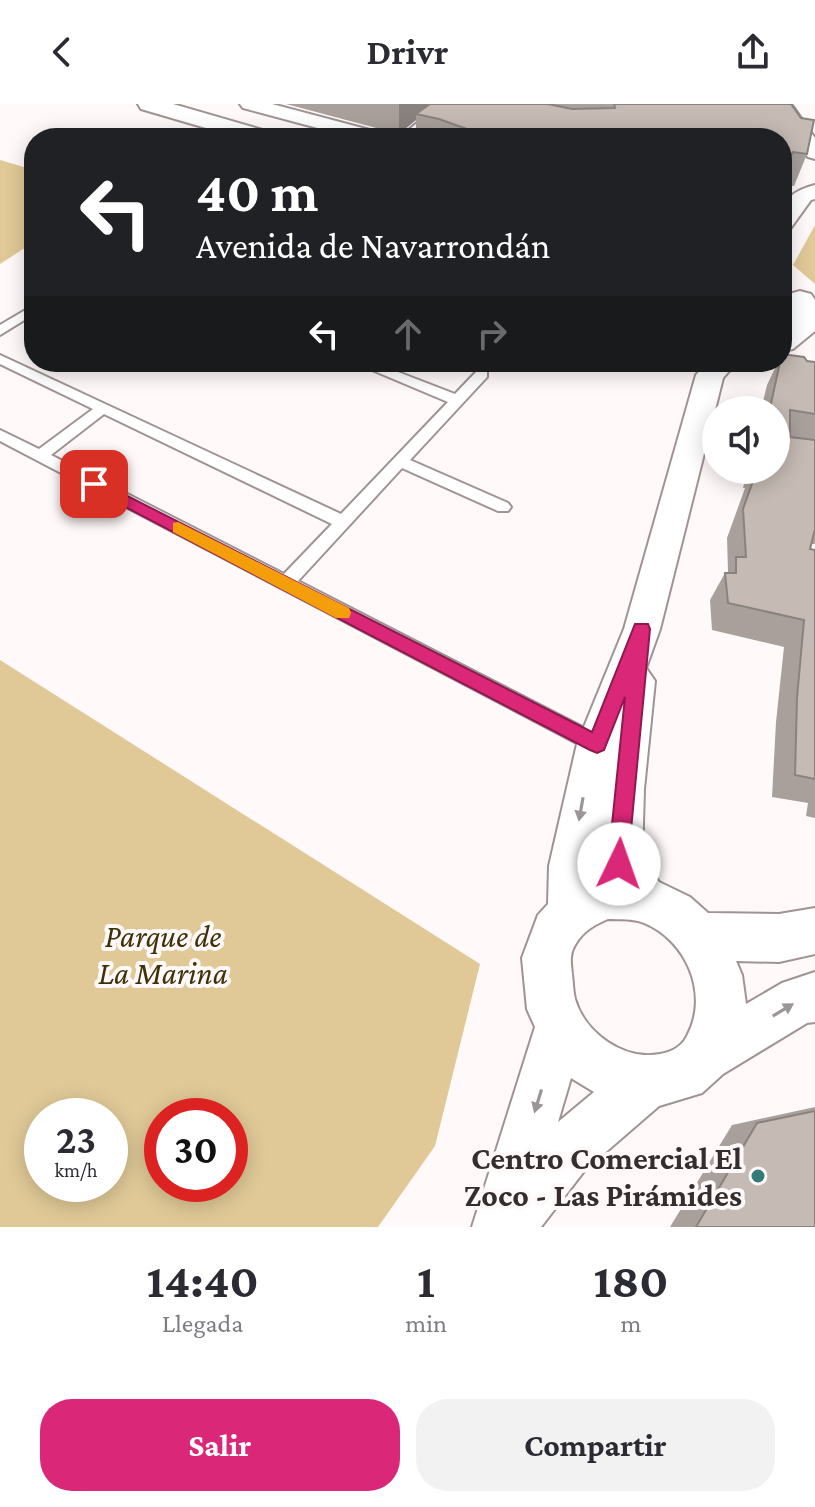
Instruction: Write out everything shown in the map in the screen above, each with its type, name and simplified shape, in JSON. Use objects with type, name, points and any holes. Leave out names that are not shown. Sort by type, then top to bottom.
[{"type":"main road","points":[[149,104],[231,128]]},
{"type":"main road","points":[[792,336],[805,321],[806,313],[799,299]]},
{"type":"main road","points":[[792,343],[815,344]]},
{"type":"street","points":[[250,104],[340,128]]},
{"type":"street","points":[[781,104],[815,153]]},
{"type":"street","points":[[422,128],[451,106]]},
{"type":"street","points":[[709,396],[712,372]]},
{"type":"street","points":[[571,912],[571,866],[597,744],[642,629],[702,448]]},
{"type":"street","points":[[642,629],[623,789],[619,864],[643,898]]},
{"type":"street","points":[[705,1056],[722,1013],[718,975],[698,936],[674,913],[643,898],[606,896],[571,912],[555,932],[546,958],[552,1009],[560,1027],[581,1054],[607,1072],[646,1083],[684,1075],[705,1056],[799,1000],[815,997]]},
{"type":"street","points":[[698,936],[779,938],[815,931]]},
{"type":"street","points":[[502,1227],[560,1027]]},
{"type":"street","points":[[502,1227],[566,1151],[646,1083]]},
{"type":"lane","points":[[0,331],[24,315]]},
{"type":"lane","points":[[0,359],[24,370]]},
{"type":"lane","points":[[27,372],[343,522]]},
{"type":"lane","points":[[386,372],[457,400]]},
{"type":"lane","points":[[286,583],[482,374]]},
{"type":"lane","points":[[40,456],[103,408]]},
{"type":"lane","points":[[0,435],[597,744]]},
{"type":"lane","points":[[400,461],[503,507]]},
{"type":"green space","points":[[0,160],[24,167],[24,248],[0,264]]},
{"type":"green space","points":[[815,225],[815,284],[793,265]]},
{"type":"green space","name":"Parque de La Marina","points":[[0,660],[480,964],[435,1146],[378,1227],[0,1227]]},
{"type":"building","points":[[430,104],[548,104],[572,109],[615,108],[614,104],[791,104],[801,118],[814,120],[807,154],[792,154],[792,128],[464,128],[416,114]]},
{"type":"building","points":[[792,355],[815,362],[815,414],[790,410],[790,396],[773,396],[778,372],[792,372]]},
{"type":"building","points":[[790,437],[815,440],[815,529],[810,549],[815,550],[815,779],[795,775],[797,698],[804,620],[728,603],[725,573],[736,573],[736,557],[746,557],[743,509],[752,484],[790,484]]},
{"type":"building","name":"Centro Comercial El Zoco - Las Pirámides","points":[[815,1111],[815,1227],[696,1227],[757,1123]]},
{"type":"slow traffic","points":[[178,528],[343,613]]},
{"type":"place","name":"Centro Comercial El Zoco - Las Pirámides","points":[[758,1176]]},
{"type":"route","points":[[94,484],[597,744],[642,629],[623,789],[619,864]]}]
